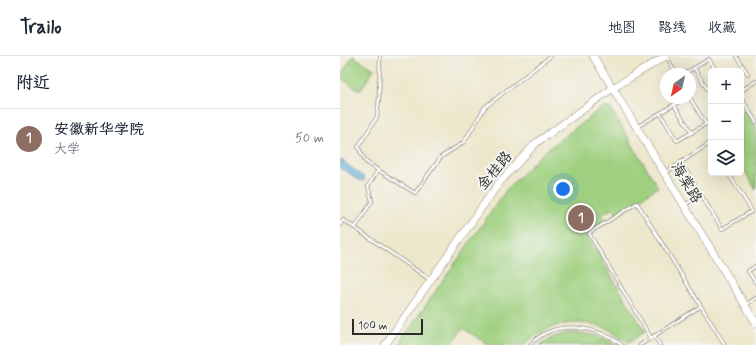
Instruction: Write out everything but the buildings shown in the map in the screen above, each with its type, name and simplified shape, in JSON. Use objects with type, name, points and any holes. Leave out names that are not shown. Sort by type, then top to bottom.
[{"type":"street","name":"海棠路","points":[[593,56],[756,323]]},
{"type":"street","name":"金桂路","points":[[385,345],[499,183],[536,142],[613,88],[666,56]]},
{"type":"lane","points":[[380,56],[377,118],[358,147],[366,162],[415,193],[441,157],[464,142],[485,107],[551,56]]},
{"type":"lane","points":[[666,56],[673,68]]},
{"type":"lane","points":[[736,56],[748,74]]},
{"type":"lane","points":[[694,68],[709,59],[714,68]]},
{"type":"lane","points":[[696,71],[708,90]]},
{"type":"lane","points":[[744,88],[756,81]]},
{"type":"lane","points":[[744,103],[756,122]]},
{"type":"lane","points":[[660,113],[677,141],[706,124],[694,104]]},
{"type":"lane","points":[[636,128],[674,105],[692,133]]},
{"type":"lane","points":[[664,173],[708,144]]},
{"type":"lane","points":[[681,162],[722,229],[752,211],[730,176]]},
{"type":"lane","points":[[355,228],[372,201],[368,186],[378,170]]},
{"type":"lane","points":[[684,206],[700,195]]},
{"type":"lane","points":[[660,345],[653,337],[589,233],[637,203],[725,345]]},
{"type":"lane","points":[[340,225],[343,220],[430,279]]},
{"type":"lane","points":[[756,266],[748,270],[756,283]]},
{"type":"lane","points":[[745,305],[756,298]]},
{"type":"lane","points":[[640,345],[701,306]]},
{"type":"lane","points":[[530,345],[548,333],[565,328],[582,328],[608,335],[622,345]]},
{"type":"green space","points":[[353,56],[374,69],[360,91],[340,77]]},
{"type":"green space","points":[[603,107],[610,108],[658,187],[617,214],[613,208],[602,214],[605,221],[585,232],[645,332],[629,342],[608,329],[575,323],[564,324],[543,331],[533,337],[525,345],[489,345],[463,328],[451,345],[398,345],[507,189],[545,151]]},
{"type":"green space","points":[[744,110],[756,126],[756,190],[744,170]]},
{"type":"green space","points":[[567,333],[593,335],[617,345],[540,345],[551,338]]},
{"type":"water","points":[[340,159],[365,178],[364,181],[357,179],[347,171],[340,169]]},
{"type":"place","name":"安徽新华学院","points":[[581,218]]}]
